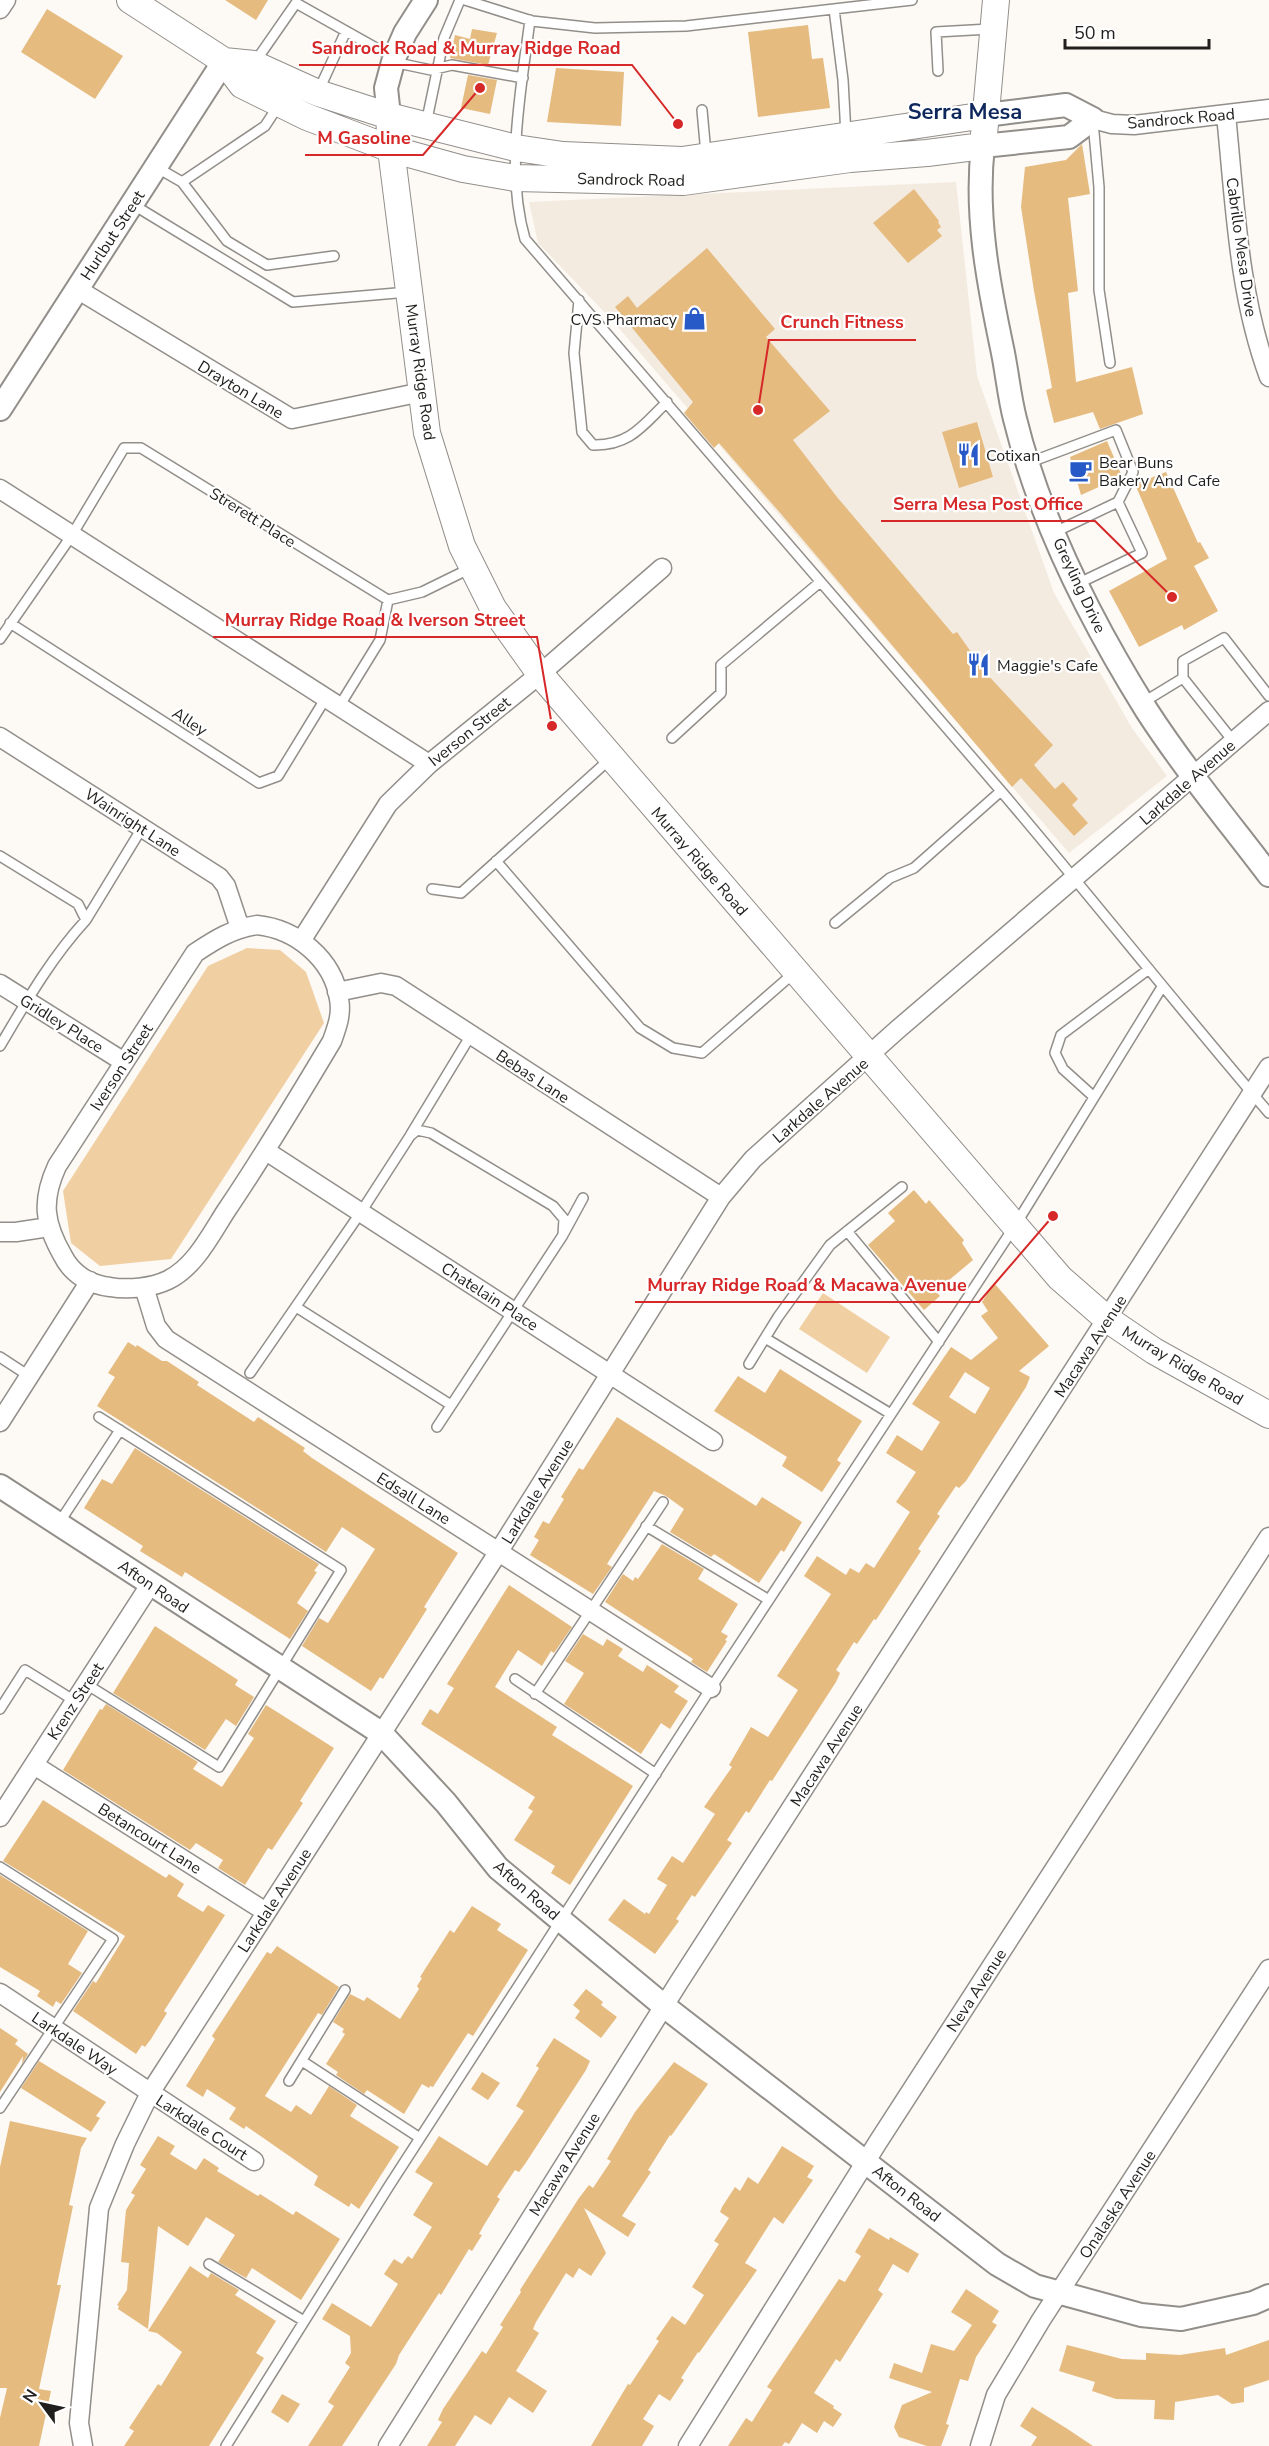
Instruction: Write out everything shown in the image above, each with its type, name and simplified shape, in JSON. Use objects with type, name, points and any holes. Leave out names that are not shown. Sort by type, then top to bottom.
[{"type":"main road","name":"Sandrock Road","points":[[130,0],[224,62],[242,85],[307,117],[391,149],[463,169],[515,178],[683,182],[706,167],[846,136],[986,116]]},
{"type":"main road","points":[[983,146],[996,0]]},
{"type":"main road","name":"Sandrock Road","points":[[224,62],[254,64],[318,93],[389,116],[516,148],[563,155],[682,160],[706,167],[850,159],[983,146]]},
{"type":"main road","name":"Murray Ridge Road","points":[[389,116],[391,149],[427,433],[462,546],[493,608],[540,674],[611,758],[1016,1224],[1060,1278],[1107,1319],[1154,1352],[1269,1415]]},
{"type":"street","points":[[0,9],[6,0]]},
{"type":"street","points":[[389,116],[386,88],[394,59],[405,33],[426,0]]},
{"type":"street","name":"Hurlbut Street","points":[[0,409],[224,62]]},
{"type":"street","name":"Sandrock Road","points":[[986,116],[1066,105],[1093,119],[1112,124],[1134,125],[1269,109]]},
{"type":"street","name":"Cabrillo Mesa Drive","points":[[1226,115],[1245,289],[1258,349],[1269,378]]},
{"type":"street","name":"Sandrock Road","points":[[983,146],[1069,137],[1093,119]]},
{"type":"street","name":"Greyling Drive","points":[[983,146],[980,184],[990,282],[1006,382],[1028,463],[1055,532],[1101,632],[1143,703],[1193,776],[1269,875]]},
{"type":"street","name":"Drayton Lane","points":[[77,289],[292,419],[422,392]]},
{"type":"street","points":[[0,489],[429,764]]},
{"type":"street","name":"Iverson Street","points":[[301,941],[388,804],[429,764],[540,674],[662,568]]},
{"type":"street","name":"Larkdale Avenue","points":[[83,2446],[79,2423],[99,2208],[125,2144],[150,2093],[612,1374],[721,1197],[753,1159],[1269,711]]},
{"type":"street","name":"Wainright Lane","points":[[0,737],[219,877],[226,886],[240,928]]},
{"type":"street","name":"Iverson Street","points":[[257,925],[293,934],[301,941],[317,955],[331,975],[339,999],[339,1022],[332,1041],[266,1151],[194,1259],[169,1280],[144,1287],[119,1289],[100,1286],[72,1271],[57,1247],[49,1227],[46,1202],[53,1175],[195,953],[225,933],[257,925]]},
{"type":"street","name":"Bebas Lane","points":[[337,992],[381,983],[396,986],[721,1197]]},
{"type":"street","name":"Gridley Place","points":[[0,984],[124,1062]]},
{"type":"street","name":"Macawa Avenue","points":[[388,2446],[664,2006],[1269,1067]]},
{"type":"street","name":"Chatelain Place","points":[[266,1151],[713,1441]]},
{"type":"street","points":[[0,1232],[49,1227]]},
{"type":"street","points":[[0,1422],[90,1281]]},
{"type":"street","name":"Edsall Lane","points":[[144,1287],[156,1326],[166,1339],[711,1688]]},
{"type":"street","name":"Afton Road","points":[[0,1486],[381,1733],[446,1803],[498,1868],[664,2006],[997,2264],[1035,2286],[1141,2315],[1181,2319],[1253,2303],[1269,2296]]},
{"type":"street","name":"Neva Avenue","points":[[688,2446],[866,2161],[1269,1538]]},
{"type":"street","name":"Krenz Street","points":[[0,1815],[150,1585]]},
{"type":"street","name":"Betancourt Lane","points":[[34,1765],[266,1912]]},
{"type":"street","name":"Onalaska Avenue","points":[[980,2446],[996,2395],[1059,2293],[1269,1969]]},
{"type":"street","name":"Larkdale Way","points":[[0,1993],[150,2093]]},
{"type":"street","name":"Larkdale Court","points":[[150,2093],[254,2161]]},
{"type":"lane","points":[[426,124],[444,38],[460,0]]},
{"type":"lane","points":[[465,0],[530,20],[595,28],[686,26],[912,0]]},
{"type":"lane","points":[[254,64],[296,3],[394,59],[431,70],[452,65],[523,78]]},
{"type":"lane","points":[[834,9],[843,80],[846,136]]},
{"type":"lane","points":[[530,20],[516,148],[515,178],[518,214],[525,239],[667,402],[819,583],[1001,791],[1269,1113]]},
{"type":"lane","points":[[938,71],[936,32],[993,29]]},
{"type":"lane","points":[[318,93],[346,31]]},
{"type":"lane","points":[[182,182],[265,126],[279,104]]},
{"type":"lane","points":[[702,110],[706,167]]},
{"type":"lane","points":[[1093,119],[1099,187],[1100,290],[1110,363]]},
{"type":"lane","points":[[156,167],[182,182],[227,241],[267,265],[334,256]]},
{"type":"lane","points":[[132,204],[293,302],[410,292]]},
{"type":"lane","points":[[579,300],[574,353],[582,432],[593,445],[611,445],[630,437],[667,402]]},
{"type":"lane","points":[[1028,463],[1116,430],[1133,472],[1119,502],[1055,532]]},
{"type":"lane","name":"Strerett Place","points":[[72,535],[124,448],[141,448],[388,600]]},
{"type":"lane","points":[[1077,584],[1142,553],[1119,502]]},
{"type":"lane","points":[[0,639],[72,535]]},
{"type":"lane","points":[[334,701],[380,640],[388,600],[422,592],[473,567]]},
{"type":"lane","points":[[672,738],[721,693],[721,665],[819,583]]},
{"type":"lane","name":"Alley","points":[[10,623],[259,783],[278,776],[334,701]]},
{"type":"lane","points":[[1233,741],[1183,678],[1183,662],[1224,638],[1269,696]]},
{"type":"lane","points":[[1143,703],[1183,678]]},
{"type":"lane","points":[[432,889],[461,893],[611,758]]},
{"type":"lane","points":[[835,923],[890,878],[914,868],[1001,791]]},
{"type":"lane","points":[[0,1046],[26,1000],[62,946],[86,920],[142,828]]},
{"type":"lane","points":[[0,856],[78,904],[86,920]]},
{"type":"lane","points":[[496,861],[640,1028],[673,1048],[702,1053],[796,971]]},
{"type":"lane","points":[[1094,1097],[1063,1069],[1055,1053],[1061,1035],[1149,969]]},
{"type":"lane","points":[[226,2446],[420,2138],[711,1688],[1016,1224],[1162,987]]},
{"type":"lane","points":[[250,1373],[361,1212],[410,1137],[471,1035]]},
{"type":"lane","points":[[410,1137],[417,1130],[431,1132],[553,1206],[564,1219],[563,1235]]},
{"type":"lane","points":[[749,1364],[830,1245],[902,1187]]},
{"type":"lane","points":[[437,1427],[563,1235],[583,1198]]},
{"type":"lane","points":[[847,1231],[939,1342]]},
{"type":"lane","points":[[296,1307],[451,1405]]},
{"type":"lane","points":[[765,1338],[891,1414]]},
{"type":"lane","points":[[0,1358],[29,1376]]},
{"type":"lane","points":[[86,1684],[219,1767],[341,1570],[99,1417]]},
{"type":"lane","points":[[58,1524],[120,1430]]},
{"type":"lane","points":[[536,1694],[663,1502]]},
{"type":"lane","points":[[646,1526],[769,1600]]},
{"type":"lane","points":[[0,1709],[25,1670],[75,1701]]},
{"type":"lane","points":[[515,1679],[656,1774]]},
{"type":"lane","points":[[0,1867],[113,1939],[0,2108]]},
{"type":"lane","points":[[289,2081],[345,1990]]},
{"type":"lane","points":[[302,2061],[420,2138]]},
{"type":"lane","points":[[209,2264],[304,2320]]},
{"type":"shaded area","points":[[956,182],[977,376],[1054,593],[1132,728],[1167,776],[1069,853],[611,319],[538,243],[529,202]]},
{"type":"shaded area","points":[[247,948],[280,950],[306,972],[324,1023],[171,1259],[100,1266],[71,1243],[63,1191],[208,966]]},
{"type":"shaded area","points":[[823,1293],[890,1337],[867,1373],[799,1329]]},
{"type":"building","points":[[225,0],[268,0],[256,20]]},
{"type":"building","points":[[47,9],[123,56],[95,99],[21,52]]},
{"type":"building","points":[[808,25],[812,59],[823,58],[830,108],[758,117],[748,32]]},
{"type":"building","points":[[472,29],[497,33],[488,65],[450,58],[455,35],[470,39]]},
{"type":"building","points":[[556,68],[624,72],[621,126],[547,122]]},
{"type":"building","points":[[468,75],[497,80],[490,114],[461,108]]},
{"type":"building","points":[[1082,144],[1090,194],[1068,198],[1078,291],[1068,293],[1076,382],[1132,367],[1143,414],[1100,429],[1093,412],[1054,423],[1046,390],[1052,388],[1021,207],[1025,167],[1066,160]]},
{"type":"building","points":[[914,189],[939,221],[941,227],[937,230],[942,236],[908,263],[873,223]]},
{"type":"building","points":[[707,248],[775,329],[766,337],[830,411],[793,440],[837,497],[953,634],[957,632],[985,672],[1053,745],[1034,765],[1055,789],[1063,782],[1078,799],[1072,805],[1088,823],[1074,836],[1021,778],[1012,787],[719,443],[714,448],[684,413],[693,402],[615,307],[628,296],[637,308]]},
{"type":"building","name":"Cotixan","points":[[977,422],[993,477],[959,488],[942,432]]},
{"type":"building","points":[[1107,441],[1121,474],[1100,482],[1101,486],[1081,495],[1070,457]]},
{"type":"building","points":[[1166,472],[1198,543],[1200,542],[1209,558],[1194,566],[1218,611],[1184,630],[1182,625],[1139,647],[1109,591],[1167,559],[1135,484]]},
{"type":"building","points":[[914,1190],[926,1204],[929,1200],[964,1240],[962,1243],[973,1260],[936,1291],[940,1296],[924,1310],[868,1245],[895,1221],[888,1213]]},
{"type":"building","points":[[994,1283],[1049,1346],[1019,1371],[1030,1377],[1026,1387],[966,1481],[959,1488],[956,1486],[937,1514],[940,1516],[918,1549],[921,1551],[876,1620],[874,1619],[857,1644],[854,1642],[836,1670],[840,1673],[836,1682],[772,1781],[770,1780],[749,1813],[746,1811],[727,1840],[732,1843],[695,1897],[692,1895],[676,1919],[679,1921],[655,1954],[608,1920],[624,1899],[645,1914],[646,1912],[649,1914],[667,1885],[657,1879],[672,1856],[683,1863],[715,1814],[704,1807],[732,1767],[729,1765],[751,1727],[768,1737],[798,1690],[777,1676],[831,1594],[804,1576],[817,1556],[846,1575],[850,1568],[859,1573],[866,1563],[874,1568],[910,1512],[896,1502],[916,1472],[886,1453],[897,1435],[922,1451],[940,1422],[912,1404],[951,1347],[971,1360],[998,1338],[981,1316],[988,1311],[982,1302]],"holes":[[[965,1372],[990,1388],[975,1414],[949,1397]]]},
{"type":"building","points":[[128,1342],[162,1361],[167,1361],[199,1382],[197,1385],[254,1422],[258,1417],[305,1448],[303,1451],[312,1458],[458,1553],[424,1607],[427,1609],[383,1679],[380,1677],[371,1691],[302,1646],[319,1618],[328,1623],[375,1549],[342,1527],[326,1552],[97,1406],[115,1377],[108,1373]]},
{"type":"building","points":[[780,1369],[862,1421],[837,1460],[841,1463],[822,1492],[782,1466],[787,1457],[714,1411],[738,1376],[765,1393]]},
{"type":"building","points":[[617,1417],[756,1506],[762,1497],[802,1522],[784,1552],[781,1550],[759,1583],[714,1554],[711,1557],[670,1532],[684,1509],[666,1496],[654,1491],[607,1564],[612,1567],[593,1594],[530,1555],[539,1540],[534,1537],[543,1521],[549,1524],[564,1499],[561,1497],[579,1468],[583,1470]]},
{"type":"building","points":[[135,1448],[319,1564],[314,1571],[317,1572],[297,1603],[308,1611],[290,1639],[185,1572],[182,1577],[140,1551],[143,1546],[84,1508],[102,1479],[112,1484]]},
{"type":"building","points":[[662,1544],[704,1569],[698,1579],[738,1604],[721,1632],[728,1636],[725,1640],[727,1641],[707,1672],[691,1662],[693,1659],[605,1602],[623,1574],[633,1581],[635,1577],[638,1579]]},
{"type":"building","points":[[509,1585],[572,1627],[554,1653],[551,1651],[542,1666],[518,1650],[495,1687],[557,1727],[552,1735],[633,1786],[570,1885],[551,1873],[555,1866],[514,1840],[533,1811],[528,1808],[535,1797],[421,1724],[430,1709],[438,1714],[454,1688],[447,1684]]},
{"type":"building","points":[[155,1626],[238,1680],[235,1685],[254,1697],[236,1726],[226,1719],[205,1750],[113,1693]]},
{"type":"building","points":[[583,1634],[603,1646],[607,1639],[623,1649],[618,1656],[643,1672],[647,1665],[679,1686],[674,1692],[688,1701],[670,1729],[661,1723],[641,1754],[564,1704],[584,1673],[565,1661]]},
{"type":"building","points":[[106,1704],[198,1762],[193,1769],[222,1787],[254,1738],[248,1734],[266,1705],[334,1748],[300,1801],[303,1803],[272,1850],[268,1848],[245,1885],[218,1868],[223,1860],[196,1843],[190,1850],[63,1770],[100,1709],[102,1710]]},
{"type":"building","points":[[43,1800],[166,1878],[169,1874],[184,1884],[177,1896],[203,1912],[208,1905],[225,1915],[164,2011],[167,2013],[151,2039],[145,2047],[142,2045],[136,2054],[73,2011],[93,1981],[96,1983],[125,1936],[3,1861]]},
{"type":"building","points":[[0,1875],[88,1931],[68,1964],[82,1973],[61,2004],[56,2001],[53,2007],[37,1996],[40,1991],[0,1967]]},
{"type":"building","points":[[472,1906],[501,1924],[497,1930],[528,1950],[473,2036],[468,2033],[433,2087],[429,2088],[422,2084],[404,2114],[367,2090],[364,2094],[336,2075],[338,2072],[326,2064],[345,2034],[342,2032],[344,2029],[333,2022],[350,1994],[364,2001],[367,1997],[400,2019],[419,1989],[417,1986],[422,1978],[420,1977],[450,1930],[454,1933]]},
{"type":"building","points":[[277,1946],[339,1987],[322,2015],[318,2013],[265,2096],[291,2112],[296,2105],[311,2115],[329,2086],[357,2105],[350,2116],[399,2147],[359,2209],[351,2203],[349,2207],[314,2185],[318,2176],[246,2126],[244,2129],[229,2119],[236,2108],[207,2089],[203,2097],[186,2086],[215,2039],[212,2036],[267,1952],[271,1954]]},
{"type":"building","points":[[586,1989],[603,2002],[601,2005],[617,2017],[601,2038],[575,2018],[580,2011],[573,2005]]},
{"type":"building","points":[[0,2028],[18,2040],[15,2044],[28,2054],[22,2064],[23,2056],[0,2092]]},
{"type":"building","points":[[554,2038],[590,2061],[586,2070],[525,2164],[519,2172],[515,2170],[497,2197],[500,2199],[479,2234],[482,2235],[472,2251],[469,2249],[441,2295],[439,2293],[342,2446],[308,2446],[334,2406],[328,2402],[350,2367],[345,2363],[351,2353],[350,2336],[322,2319],[332,2303],[371,2327],[398,2284],[384,2274],[394,2259],[402,2264],[408,2256],[412,2259],[432,2227],[413,2215],[433,2183],[415,2172],[439,2136],[487,2166],[524,2111],[516,2106],[539,2068],[536,2066]]},
{"type":"building","points":[[39,2061],[106,2102],[96,2116],[100,2118],[91,2132],[21,2088]]},
{"type":"building","points":[[674,2062],[708,2084],[670,2135],[648,2170],[651,2172],[622,2216],[636,2224],[628,2237],[584,2208],[606,2253],[591,2276],[579,2268],[573,2278],[566,2273],[536,2322],[533,2329],[539,2333],[516,2371],[547,2391],[533,2413],[509,2397],[491,2425],[475,2415],[455,2446],[427,2446],[442,2422],[438,2420],[443,2409],[482,2351],[486,2354],[503,2327],[500,2325],[521,2292],[520,2290],[579,2198],[589,2185],[593,2188],[611,2161],[607,2159],[635,2112]]},
{"type":"building","points":[[482,2072],[500,2083],[488,2100],[471,2089]]},
{"type":"building","points":[[10,2121],[87,2138],[81,2148],[69,2205],[73,2206],[57,2285],[61,2285],[39,2389],[51,2391],[39,2446],[0,2446],[0,2418],[7,2388],[0,2388],[0,2167]]},
{"type":"building","points":[[158,2136],[175,2146],[170,2154],[196,2170],[204,2158],[219,2168],[217,2171],[258,2196],[260,2194],[293,2215],[296,2211],[340,2239],[301,2300],[252,2268],[246,2278],[218,2262],[235,2235],[206,2217],[188,2246],[158,2226],[148,2329],[118,2309],[117,2305],[127,2290],[129,2263],[121,2262],[126,2210],[135,2195],[131,2193],[146,2169],[140,2165]]},
{"type":"building","points":[[782,2146],[814,2166],[807,2177],[813,2180],[783,2224],[774,2217],[745,2263],[757,2270],[698,2352],[681,2378],[684,2380],[670,2401],[659,2394],[643,2419],[654,2426],[642,2446],[591,2446],[628,2384],[630,2385],[659,2341],[656,2339],[672,2316],[685,2325],[704,2295],[692,2287],[719,2244],[714,2241],[729,2218],[720,2212],[722,2207],[735,2187],[740,2191],[748,2177],[758,2184]]},
{"type":"building","points":[[869,2228],[919,2254],[908,2273],[893,2264],[878,2290],[883,2294],[840,2362],[836,2359],[814,2393],[842,2414],[833,2427],[824,2421],[817,2433],[802,2423],[789,2444],[785,2442],[782,2446],[728,2446],[746,2418],[752,2422],[772,2390],[767,2387],[839,2279],[845,2282],[861,2256],[855,2252]]},
{"type":"building","points":[[190,2266],[208,2278],[211,2273],[239,2290],[235,2295],[276,2321],[256,2353],[264,2358],[209,2446],[124,2446],[134,2431],[129,2428],[158,2384],[161,2386],[182,2352],[157,2333],[148,2331]]},
{"type":"building","points":[[966,2289],[999,2311],[992,2322],[997,2325],[976,2357],[968,2381],[960,2379],[946,2424],[949,2425],[941,2446],[927,2446],[899,2437],[894,2427],[902,2405],[932,2392],[889,2378],[894,2363],[922,2373],[931,2344],[954,2351],[972,2325],[951,2312]]},
{"type":"building","points":[[1269,2340],[1269,2380],[1244,2388],[1244,2402],[1232,2404],[1218,2395],[1175,2402],[1174,2420],[1154,2419],[1155,2400],[1116,2399],[1092,2391],[1095,2382],[1059,2371],[1067,2345],[1122,2359],[1146,2360],[1146,2353],[1180,2355],[1225,2348],[1226,2355]]},
{"type":"building","points":[[282,2394],[300,2404],[288,2423],[271,2412]]},
{"type":"building","points":[[1032,2407],[1093,2446],[1031,2446],[1037,2437],[1020,2426]]},
{"type":"place","name":"M Gasoline","points":[[480,88]]},
{"type":"place","name":"Sandrock Road & Murray Ridge Road","points":[[678,124]]},
{"type":"place","name":"CVS Pharmacy","points":[[695,319]]},
{"type":"place","name":"Crunch Fitness","points":[[758,410]]},
{"type":"place","name":"Cotixan","points":[[968,455]]},
{"type":"place","name":"Bear Buns Bakery And Cafe","points":[[1081,471]]},
{"type":"place","name":"Serra Mesa Post Office","points":[[1172,597]]},
{"type":"place","name":"Maggie's Cafe","points":[[979,665]]},
{"type":"place","name":"Murray Ridge Road & Iverson Street","points":[[552,726]]},
{"type":"place","name":"Murray Ridge Road & Macawa Avenue","points":[[1053,1216]]},
{"type":"district","name":"Serra Mesa","points":[[965,111]]}]
